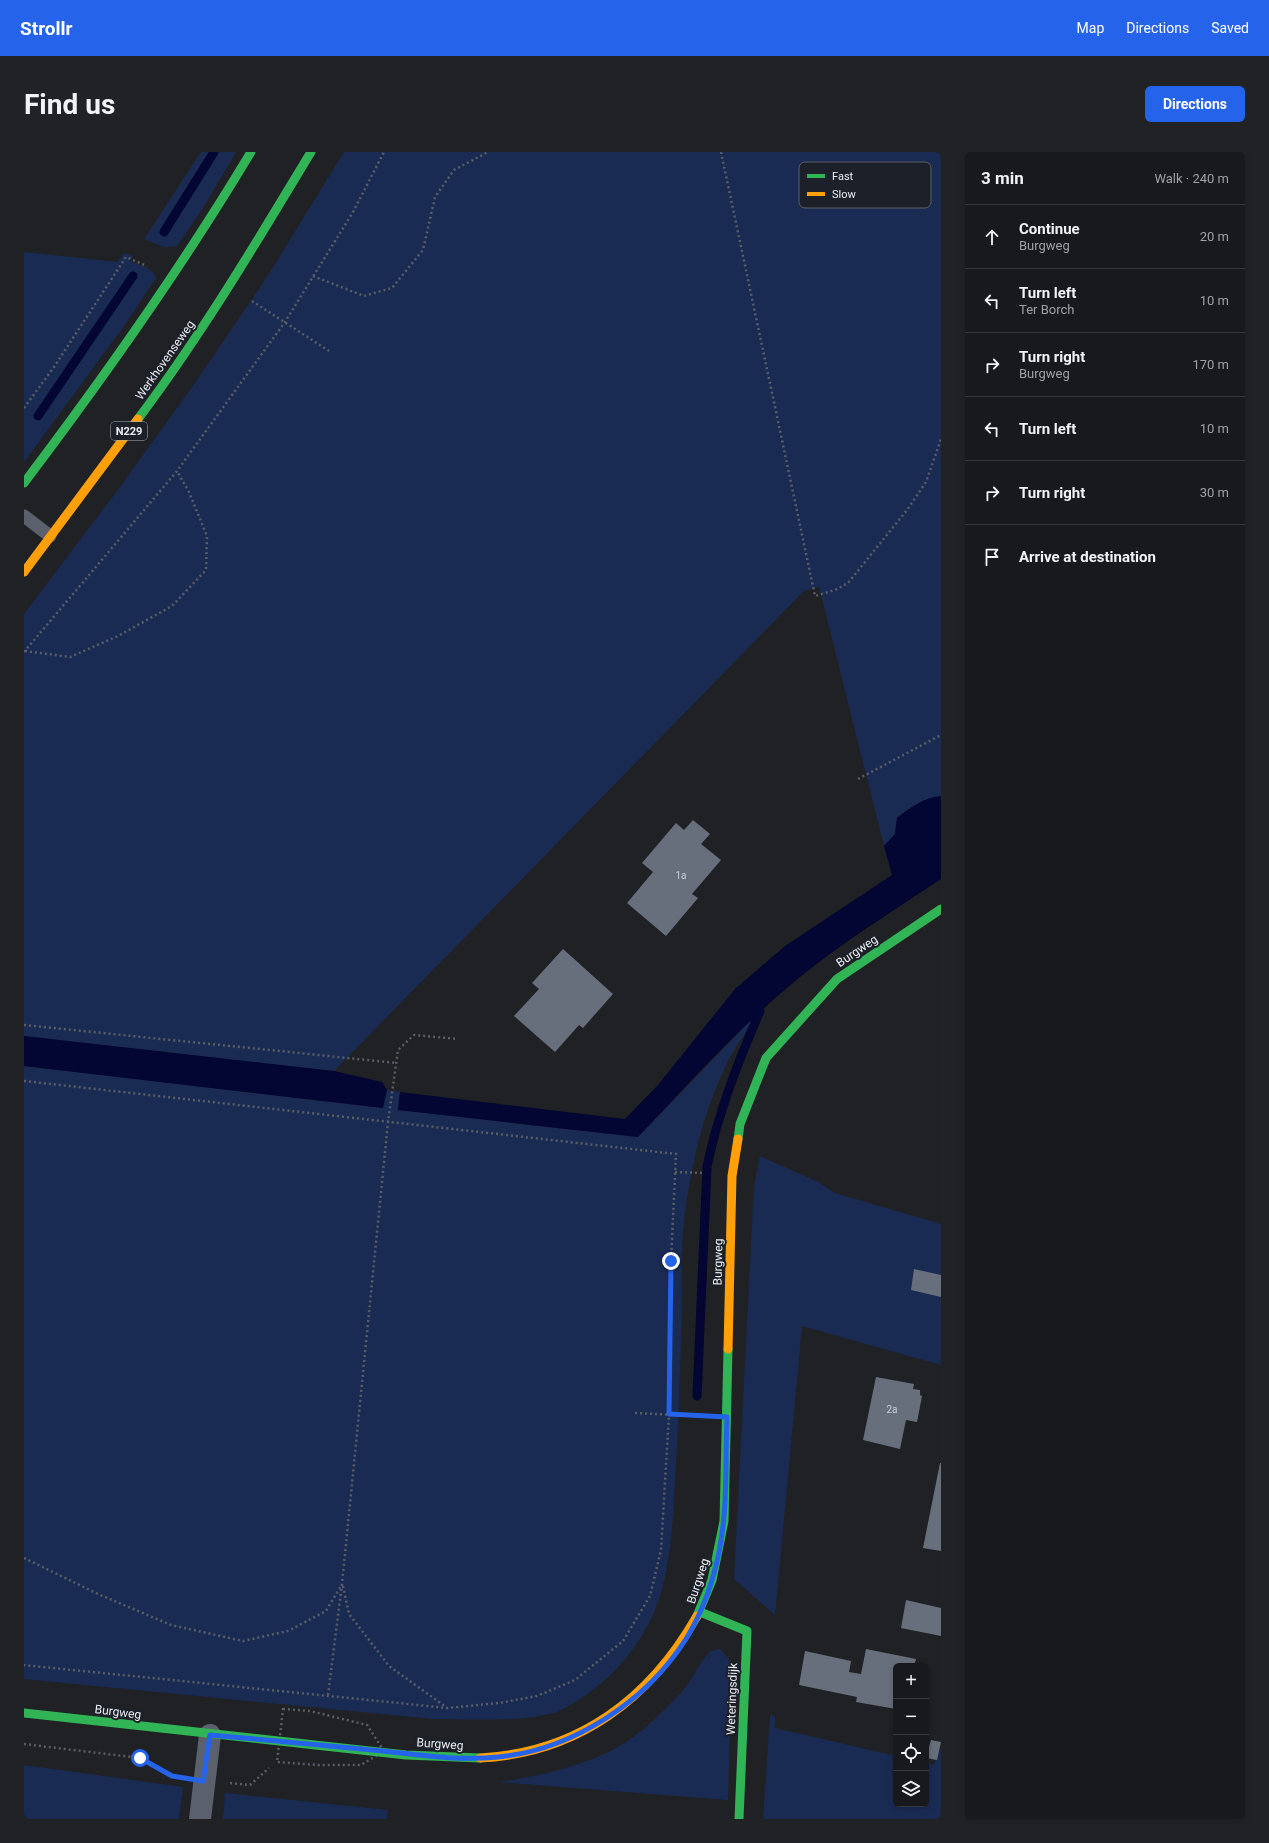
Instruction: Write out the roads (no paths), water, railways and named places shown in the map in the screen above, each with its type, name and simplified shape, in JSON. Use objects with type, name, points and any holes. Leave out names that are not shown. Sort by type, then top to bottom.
[{"type":"main road","points":[[24,483],[103,379],[153,307],[251,152]]},
{"type":"main road","name":"Werkhovenseweg","points":[[24,572],[174,371],[229,288],[311,152]]},
{"type":"main road","name":"Burgweg","points":[[24,1713],[210,1735],[437,1758],[498,1757],[546,1746],[573,1736],[599,1722],[623,1706],[668,1663],[686,1639],[700,1612],[711,1582],[719,1552],[724,1521],[732,1176],[740,1124],[766,1058],[837,979],[941,910]]},
{"type":"main road","name":"Weteringsdijk","points":[[700,1612],[747,1631],[739,1819]]},
{"type":"street","points":[[200,1819],[203,1781],[210,1735]]},
{"type":"lane","points":[[24,516],[50,536]]},
{"type":"waterway","points":[[164,232],[214,152]]},
{"type":"waterway","points":[[38,416],[133,276]]},
{"type":"waterway","points":[[697,1396],[707,1167],[729,1088],[760,1011]]}]
